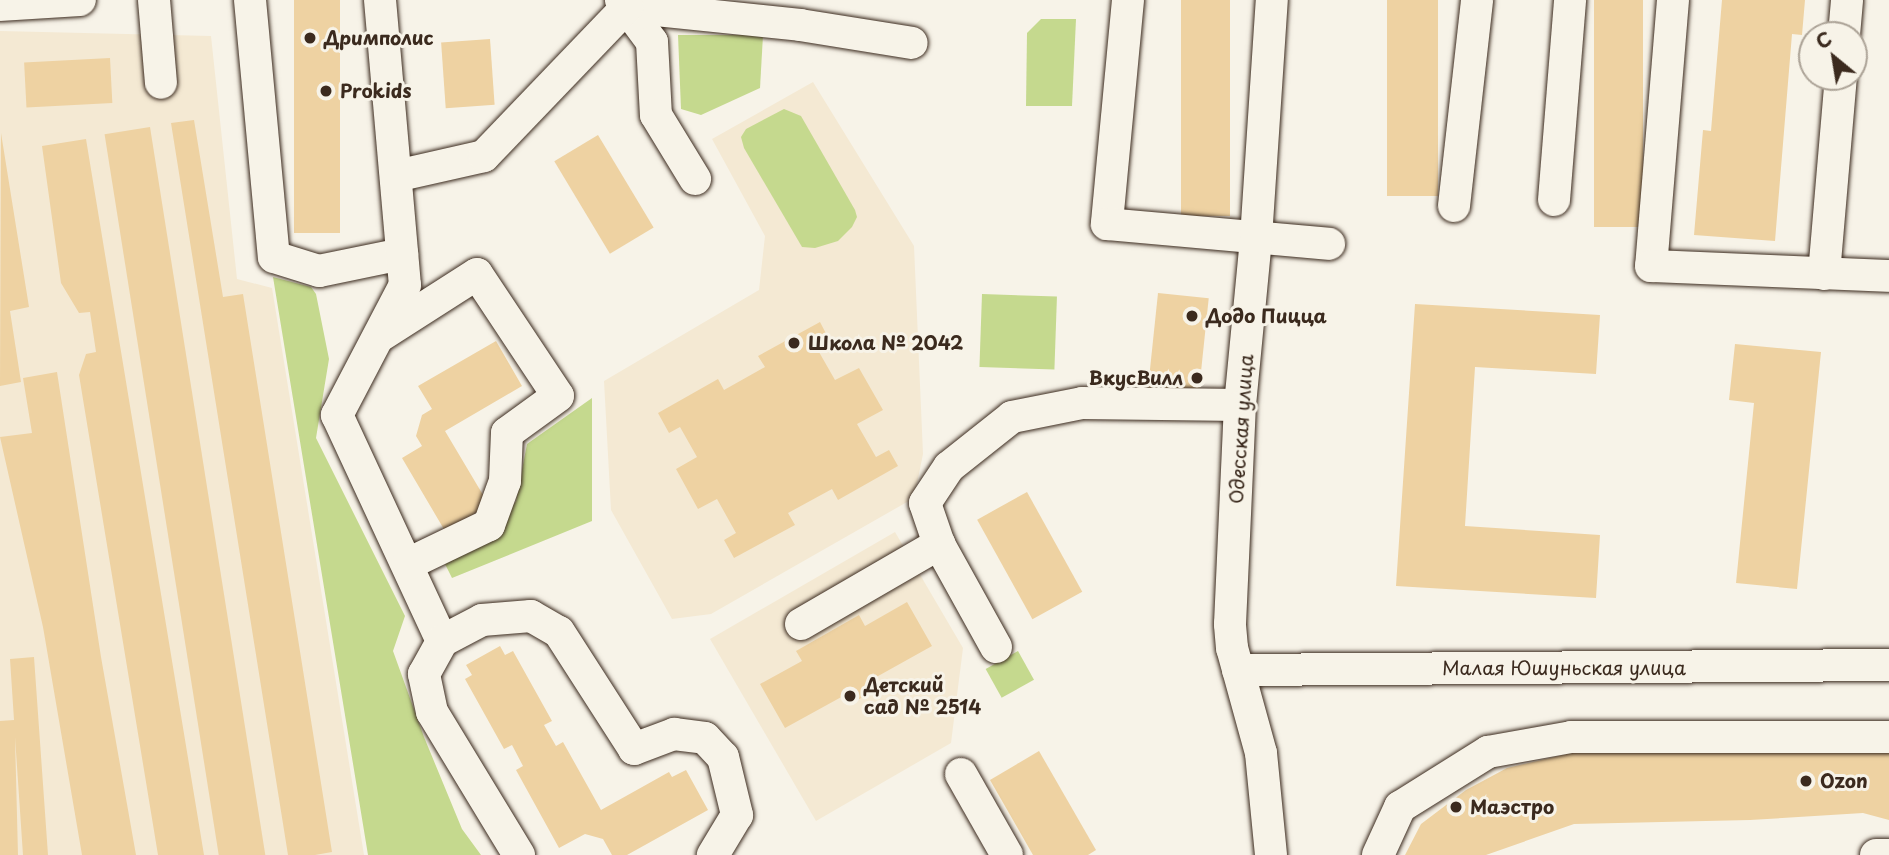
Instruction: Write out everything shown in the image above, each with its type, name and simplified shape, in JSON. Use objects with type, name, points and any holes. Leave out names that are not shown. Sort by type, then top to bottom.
[{"type":"street","points":[[0,5],[80,0]]},
{"type":"street","points":[[154,0],[161,83]]},
{"type":"street","points":[[250,0],[274,257],[319,271],[402,254]]},
{"type":"street","points":[[380,0],[405,285],[337,415],[442,640]]},
{"type":"street","points":[[1128,0],[1107,225],[1329,244]]},
{"type":"street","name":"Одесская улица","points":[[1271,855],[1261,753],[1238,670],[1230,624],[1240,405],[1256,238],[1272,0]]},
{"type":"street","points":[[1454,206],[1476,0]]},
{"type":"street","points":[[1554,200],[1570,0]]},
{"type":"street","points":[[1673,0],[1651,267],[1889,276]]},
{"type":"street","points":[[1845,21],[1847,0]]},
{"type":"street","points":[[396,176],[484,156],[624,3]]},
{"type":"street","points":[[624,3],[800,25],[912,43]]},
{"type":"street","points":[[624,3],[652,42],[656,115],[695,179]]},
{"type":"street","points":[[1824,274],[1840,91]]},
{"type":"street","points":[[378,338],[477,274],[558,396],[507,433],[505,481],[489,524],[408,564]]},
{"type":"street","points":[[996,648],[939,544],[925,503],[949,467],[1012,417],[1082,403],[1240,405]]},
{"type":"street","points":[[801,624],[939,544]]},
{"type":"street","points":[[519,855],[432,712],[424,674],[442,640],[482,621],[531,617],[559,632],[634,749],[674,734],[705,738],[723,757],[737,815],[713,855]]},
{"type":"street","name":"Малая Юшуньская улица","points":[[1238,670],[1889,665]]},
{"type":"street","points":[[1378,855],[1400,807],[1489,752],[1571,737],[1889,737]]},
{"type":"street","points":[[961,774],[1007,855]]},
{"type":"street","points":[[1876,855],[1889,855]]},
{"type":"shaded area","points":[[0,31],[211,36],[237,279],[272,288],[364,855],[0,855]]},
{"type":"shaded area","name":"Школа № 2042","points":[[813,82],[914,246],[923,454],[914,498],[711,614],[672,619],[611,510],[604,381],[759,290],[765,236],[712,139]]},
{"type":"shaded area","name":"Детский сад № 2514","points":[[895,532],[963,648],[951,743],[816,821],[710,639]]},
{"type":"green space","points":[[1041,19],[1076,19],[1072,106],[1026,106],[1027,33]]},
{"type":"green space","points":[[678,35],[763,35],[760,88],[701,115],[681,109]]},
{"type":"green space","points":[[784,109],[801,116],[855,210],[857,217],[852,227],[838,241],[815,248],[802,247],[744,148],[741,137],[746,129]]},
{"type":"green space","points":[[273,277],[311,287],[316,294],[329,359],[316,438],[405,616],[393,651],[424,737],[462,829],[481,855],[368,855]]},
{"type":"green space","points":[[982,294],[1057,297],[1054,370],[979,367]]},
{"type":"green space","points":[[592,398],[592,521],[452,578],[443,560],[494,531],[516,501],[527,444]]},
{"type":"green space","points":[[1018,651],[1034,680],[1002,698],[986,669]]},
{"type":"building","points":[[294,0],[340,0],[340,233],[294,233]]},
{"type":"building","points":[[1181,0],[1230,0],[1230,216],[1181,216]]},
{"type":"building","points":[[1387,0],[1438,0],[1438,196],[1387,196]]},
{"type":"building","points":[[1594,0],[1643,0],[1643,227],[1594,227]]},
{"type":"building","points":[[1722,0],[1805,0],[1803,21],[1798,21],[1798,35],[1792,34],[1775,241],[1694,235],[1703,130],[1711,131]]},
{"type":"building","points":[[490,39],[495,105],[446,108],[441,42]]},
{"type":"building","points":[[110,58],[112,103],[26,107],[24,63]]},
{"type":"building","points":[[194,120],[223,297],[243,294],[332,852],[288,855],[171,123]]},
{"type":"building","points":[[150,127],[265,855],[219,855],[105,134]]},
{"type":"building","points":[[1,133],[29,307],[10,311],[21,382],[0,386]]},
{"type":"building","points":[[598,135],[654,228],[610,254],[554,161]]},
{"type":"building","points":[[86,139],[204,855],[158,855],[79,375],[86,354],[96,352],[90,312],[79,313],[61,283],[42,146]]},
{"type":"building","points":[[1158,293],[1209,298],[1198,398],[1148,392]]},
{"type":"building","points":[[1415,304],[1600,315],[1596,374],[1475,367],[1465,526],[1600,535],[1596,598],[1396,586]]},
{"type":"building","points":[[820,322],[832,345],[819,352],[835,380],[859,368],[883,410],[857,424],[876,457],[889,450],[898,466],[838,500],[832,489],[788,513],[795,525],[734,558],[724,540],[736,533],[717,499],[698,509],[676,469],[697,457],[680,427],[669,433],[658,413],[718,379],[724,390],[765,367],[758,356]]},
{"type":"building","points":[[496,341],[522,386],[445,431],[489,505],[445,531],[402,458],[422,446],[416,436],[422,415],[432,409],[418,386]]},
{"type":"building","points":[[1735,344],[1821,352],[1797,589],[1736,583],[1754,403],[1729,400]]},
{"type":"building","points":[[57,372],[101,657],[136,855],[82,855],[43,627],[0,437],[32,433],[23,378]]},
{"type":"building","points":[[1027,492],[1082,592],[1032,619],[977,520]]},
{"type":"building","points":[[907,602],[932,646],[871,680],[876,690],[850,704],[845,695],[785,728],[760,684],[802,661],[796,651],[859,615],[865,626]]},
{"type":"building","points":[[500,646],[505,655],[513,651],[552,721],[544,725],[556,746],[563,742],[601,810],[669,772],[672,777],[686,770],[708,810],[627,855],[612,855],[603,839],[585,834],[559,848],[516,770],[523,766],[512,745],[504,749],[465,679],[472,675],[466,665]]},
{"type":"building","points":[[34,657],[48,855],[23,855],[15,737],[18,855],[0,855],[0,721],[14,720],[10,659]]},
{"type":"building","points":[[1039,751],[1096,850],[1088,855],[1033,855],[990,780]]},
{"type":"building","points":[[1580,751],[1889,753],[1889,820],[1863,813],[1750,820],[1574,824],[1486,855],[1405,855],[1421,824],[1466,790],[1507,768]]},
{"type":"place","name":"Дримполис","points":[[310,38]]},
{"type":"place","name":"Prokids","points":[[326,91]]},
{"type":"place","name":"Додо Пицца","points":[[1192,316]]},
{"type":"place","name":"Школа № 2042","points":[[794,343]]},
{"type":"place","name":"ВкусВилл","points":[[1197,378]]},
{"type":"place","name":"Детский сад № 2514","points":[[850,696]]},
{"type":"place","name":"Ozon","points":[[1806,781]]},
{"type":"place","name":"Маэстро","points":[[1456,807]]}]
